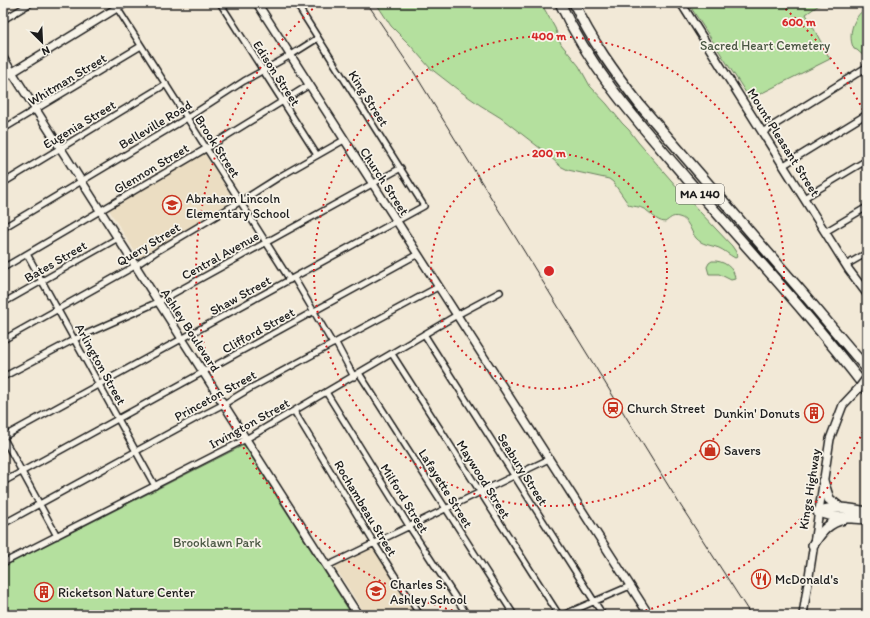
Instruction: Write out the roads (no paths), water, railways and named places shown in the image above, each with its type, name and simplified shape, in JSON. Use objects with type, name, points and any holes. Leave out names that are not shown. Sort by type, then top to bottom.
[{"type":"highway","name":"MA 140","points":[[560,3],[588,56],[628,110],[810,320],[862,389]]},
{"type":"highway","name":"MA 140","points":[[574,3],[584,24],[602,53],[640,105],[802,292],[867,370]]},
{"type":"highway","points":[[823,481],[829,499],[839,507]]},
{"type":"highway","points":[[818,512],[839,507],[867,512]]},
{"type":"highway","points":[[818,512],[832,517],[867,519]]},
{"type":"highway","points":[[813,545],[825,528],[838,521],[847,519]]},
{"type":"main road","points":[[3,78],[116,5],[125,3]]},
{"type":"main road","name":"Church Street","points":[[257,3],[649,615]]},
{"type":"main road","name":"Mount Pleasant Street","points":[[681,3],[860,287],[867,294]]},
{"type":"main road","name":"Ashley Boulevard","points":[[3,58],[358,615]]},
{"type":"main road","name":"Kings Highway","points":[[803,615],[832,430],[843,406],[862,389],[867,377]]},
{"type":"street","points":[[3,20],[31,3]]},
{"type":"street","name":"Edison Street","points":[[220,3],[317,155]]},
{"type":"street","name":"King Street","points":[[296,3],[424,206]]},
{"type":"street","name":"Brook Street","points":[[116,5],[266,242],[314,311],[354,376]]},
{"type":"street","name":"Belleville Road","points":[[3,228],[318,38]]},
{"type":"street","name":"Whitman Street","points":[[3,129],[142,46]]},
{"type":"street","points":[[763,132],[866,68]]},
{"type":"street","name":"Eugenia Street","points":[[3,183],[166,84]]},
{"type":"street","name":"Glennon Street","points":[[3,268],[207,148],[309,85]]},
{"type":"street","points":[[784,165],[867,114]]},
{"type":"street","name":"Query Street","points":[[3,340],[135,266],[159,250],[344,140]]},
{"type":"street","points":[[804,198],[867,160]]},
{"type":"street","name":"Central Avenue","points":[[3,377],[75,339],[158,302],[401,168]]},
{"type":"street","name":"Shaw Street","points":[[3,437],[424,206]]},
{"type":"street","points":[[825,232],[867,207]]},
{"type":"street","name":"Bates Street","points":[[3,303],[118,238]]},
{"type":"street","points":[[846,265],[867,253]]},
{"type":"street","name":"Arlington Street","points":[[27,254],[155,486]]},
{"type":"street","name":"Clifford Street","points":[[3,482],[418,254]]},
{"type":"street","name":"Princeton Street","points":[[3,524],[438,287]]},
{"type":"street","name":"Irvington Street","points":[[3,563],[246,439],[424,334],[500,292]]},
{"type":"street","name":"Seabury Street","points":[[424,334],[604,615]]},
{"type":"street","name":"Maywood Street","points":[[392,354],[559,615]]},
{"type":"street","name":"Lafayette Street","points":[[359,373],[514,615]]},
{"type":"street","name":"Milford Street","points":[[326,392],[409,526],[467,615]]},
{"type":"street","name":"Rochambeau Street","points":[[294,411],[374,543],[420,615]]},
{"type":"street","points":[[3,437],[57,536]]},
{"type":"street","points":[[327,566],[549,459]]},
{"type":"street","points":[[563,615],[630,586]]},
{"type":"railway","points":[[367,3],[415,74],[679,503],[751,615]]},
{"type":"place","name":"Abraham Lincoln Elementary School","points":[[172,205]]},
{"type":"place","name":"Church Street","points":[[613,408]]},
{"type":"place","name":"Dunkin' Donuts","points":[[814,413]]},
{"type":"place","name":"Savers","points":[[710,450]]},
{"type":"place","name":"McDonald's","points":[[761,579]]},
{"type":"place","name":"Charles S. Ashley School","points":[[376,591]]},
{"type":"place","name":"Ricketson Nature Center","points":[[44,592]]},
{"type":"park label","name":"Sacred Heart Cemetery","points":[[765,45]]},
{"type":"park label","name":"Brooklawn Park","points":[[217,542]]}]
